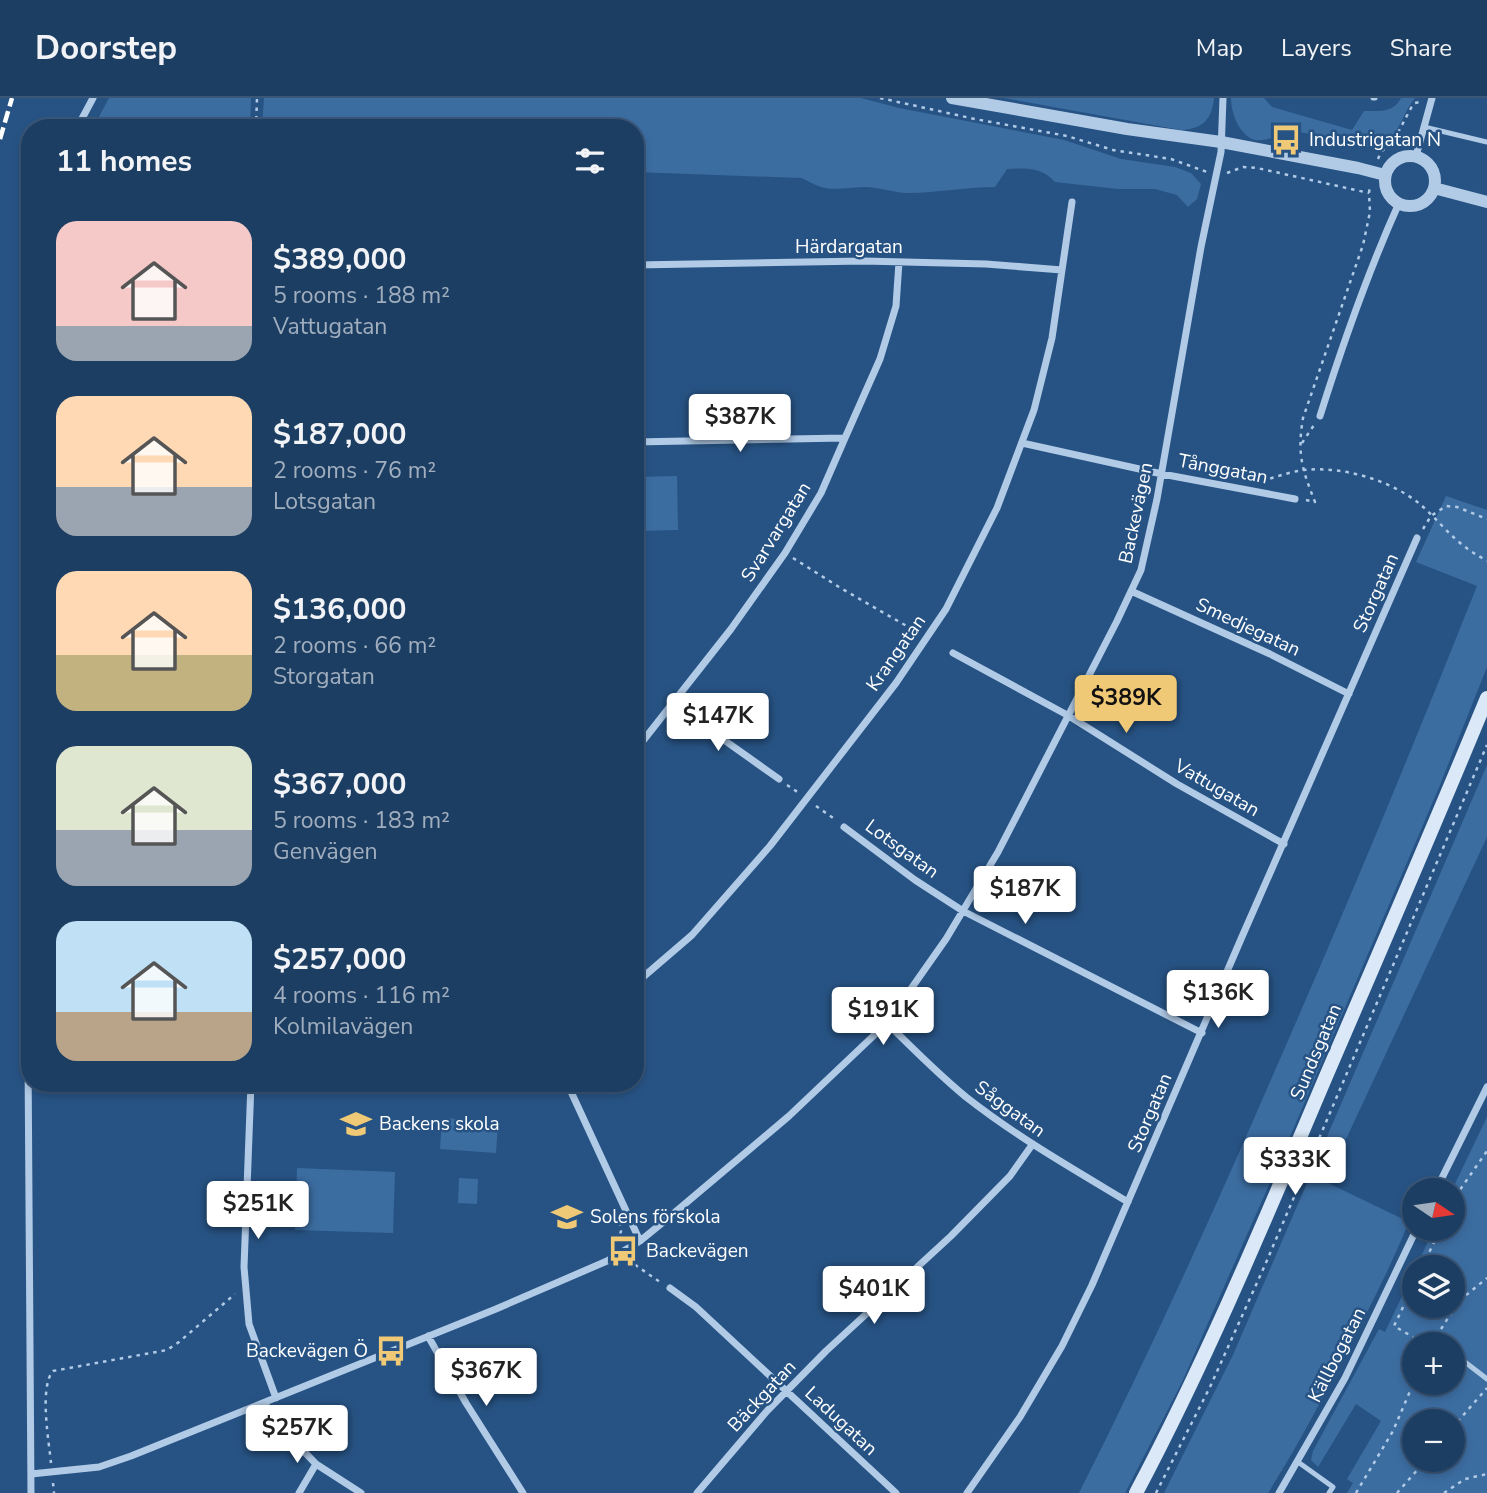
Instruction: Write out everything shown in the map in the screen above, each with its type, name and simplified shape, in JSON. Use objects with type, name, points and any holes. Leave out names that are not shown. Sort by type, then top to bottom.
[{"type":"main road","name":"Sundsgatan","points":[[1136,1493],[1201,1365],[1239,1282],[1487,698]]},
{"type":"street","points":[[82,119],[93,98]]},
{"type":"street","points":[[952,98],[1127,129],[1221,142],[1385,175]]},
{"type":"street","name":"Backevägen","points":[[31,1475],[99,1467],[131,1456],[607,1261],[640,1241],[789,1116],[887,1023],[946,939],[998,852],[1141,570],[1162,474],[1200,247],[1216,174],[1223,98]]},
{"type":"street","points":[[1416,156],[1432,98]]},
{"type":"street","points":[[1416,156],[1432,168],[1434,188],[1422,203],[1404,205],[1388,194],[1385,175],[1397,159],[1416,156]]},
{"type":"street","points":[[1434,188],[1487,202]]},
{"type":"street","name":"Krangatan","points":[[644,976],[692,935],[770,846],[895,683],[946,609],[997,508],[1034,410],[1052,338],[1072,202]]},
{"type":"street","points":[[1320,415],[1368,275],[1399,203]]},
{"type":"street","name":"Härdargatan","points":[[644,265],[864,261],[986,264],[1062,270],[1061,272]]},
{"type":"street","name":"Svarvargatan","points":[[644,740],[731,629],[785,553],[821,494],[880,359],[896,306],[899,262]]},
{"type":"street","points":[[644,442],[845,438]]},
{"type":"street","name":"Tånggatan","points":[[1022,443],[1162,474],[1295,499]]},
{"type":"street","name":"Storgatan","points":[[967,1493],[1020,1418],[1062,1346],[1092,1285],[1418,538]]},
{"type":"street","name":"Smedjegatan","points":[[1132,591],[1270,654],[1349,694]]},
{"type":"street","name":"Vattugatan","points":[[953,653],[1069,716],[1177,784],[1284,844]]},
{"type":"street","points":[[673,703],[779,779]]},
{"type":"street","name":"Lotsgatan","points":[[844,827],[915,880],[963,911],[1202,1033]]},
{"type":"street","name":"Såggatan","points":[[887,1023],[935,1071],[967,1097],[1032,1145],[1128,1202]]},
{"type":"street","points":[[1442,1178],[1487,1087]]},
{"type":"street","points":[[28,1092],[31,1493]]},
{"type":"street","points":[[251,1092],[244,1267],[249,1324],[276,1398]]},
{"type":"street","points":[[571,1092],[640,1241]]},
{"type":"street","name":"Bäckgatan","points":[[697,1493],[767,1411],[826,1351],[951,1237],[1010,1177],[1032,1145]]},
{"type":"street","name":"Källbogatan","points":[[1279,1493],[1345,1378],[1411,1241]]},
{"type":"street","name":"Ladugatan","points":[[670,1288],[696,1307],[896,1493]]},
{"type":"street","points":[[428,1336],[466,1403],[523,1493]]},
{"type":"street","points":[[264,1403],[291,1438],[316,1464],[361,1493]]},
{"type":"street","points":[[299,1493],[316,1464]]},
{"type":"lane","points":[[1424,127],[1487,142]]},
{"type":"lane","points":[[1465,1362],[1487,1379]]},
{"type":"lane","points":[[1298,1462],[1333,1487],[1329,1493]]},
{"type":"path","points":[[256,119],[257,98]]},
{"type":"path","points":[[880,98],[1067,136],[1112,150],[1171,159],[1204,172],[1226,174],[1243,167],[1257,168],[1369,193]]},
{"type":"path","points":[[1300,446],[1320,415]]},
{"type":"path","points":[[1253,481],[1303,470],[1354,474],[1409,496],[1465,547],[1487,561]]},
{"type":"path","points":[[1418,538],[1431,516],[1441,508],[1451,506],[1487,519]]},
{"type":"path","points":[[785,553],[927,637]]},
{"type":"path","points":[[1156,1493],[1210,1387],[1265,1265],[1487,745]]},
{"type":"path","points":[[1465,1183],[1487,1151]]},
{"type":"path","points":[[1440,1332],[1459,1301],[1487,1278]]},
{"type":"path","points":[[54,1493],[46,1403],[47,1382],[53,1371],[167,1350],[246,1285]]},
{"type":"path","points":[[1402,1309],[1394,1326],[1404,1332]]},
{"type":"path","points":[[1465,1413],[1487,1388]]},
{"type":"path","points":[[1356,1493],[1393,1432],[1409,1395]]},
{"type":"path","points":[[1397,1493],[1415,1472]]},
{"type":"path","points":[[1444,1493],[1465,1479],[1487,1474]]},
{"type":"shaded area","points":[[109,98],[251,98],[250,119],[98,119]]},
{"type":"shaded area","points":[[264,98],[861,98],[1064,140],[1121,159],[1175,167],[1191,173],[1201,184],[1197,199],[1188,207],[1177,195],[1155,189],[1118,189],[1055,182],[1039,171],[1027,169],[1007,169],[995,187],[908,193],[870,187],[837,189],[819,186],[802,178],[644,172],[644,119],[263,119]]},
{"type":"shaded area","points":[[1004,98],[1214,98],[1211,112],[1205,122],[1195,128],[1181,130]]},
{"type":"shaded area","points":[[1231,98],[1264,98],[1272,107],[1352,130],[1364,111],[1386,110],[1401,98],[1415,98],[1389,140],[1377,147],[1370,147],[1279,128],[1275,137],[1252,139],[1236,121]]},
{"type":"shaded area","points":[[677,476],[678,530],[644,531],[644,477]]},
{"type":"shaded area","points":[[1446,496],[1487,510],[1487,667],[1440,785],[1182,1382],[1125,1493],[1079,1493],[1155,1338],[1250,1128],[1326,953],[1477,586],[1416,562]]},
{"type":"shaded area","points":[[1487,765],[1487,837],[1326,1182],[1402,1219],[1402,1239],[1326,1391],[1268,1493],[1164,1493],[1233,1355]]},
{"type":"shaded area","points":[[1487,1117],[1487,1493],[1347,1493],[1353,1483],[1347,1479],[1381,1421],[1356,1404],[1318,1467],[1311,1460],[1313,1451],[1379,1329],[1385,1332],[1402,1296],[1402,1318],[1465,1318],[1465,1255],[1422,1255],[1428,1241],[1465,1241],[1465,1178],[1458,1178]]},
{"type":"shaded area","points":[[442,1118],[498,1122],[496,1153],[440,1149]]},
{"type":"shaded area","points":[[297,1168],[395,1172],[393,1233],[295,1230]]},
{"type":"shaded area","points":[[459,1178],[478,1179],[477,1204],[458,1203]]},
{"type":"railway","points":[[0,139],[12,98]]},
{"type":"place","name":"Industrigatan N","points":[[1286,140]]},
{"type":"place","name":"Backens skola","points":[[356,1124]]},
{"type":"place","name":"Solens förskola","points":[[567,1217]]},
{"type":"place","name":"Backevägen","points":[[623,1251]]},
{"type":"place","name":"Backevägen Ö","points":[[391,1351]]}]
